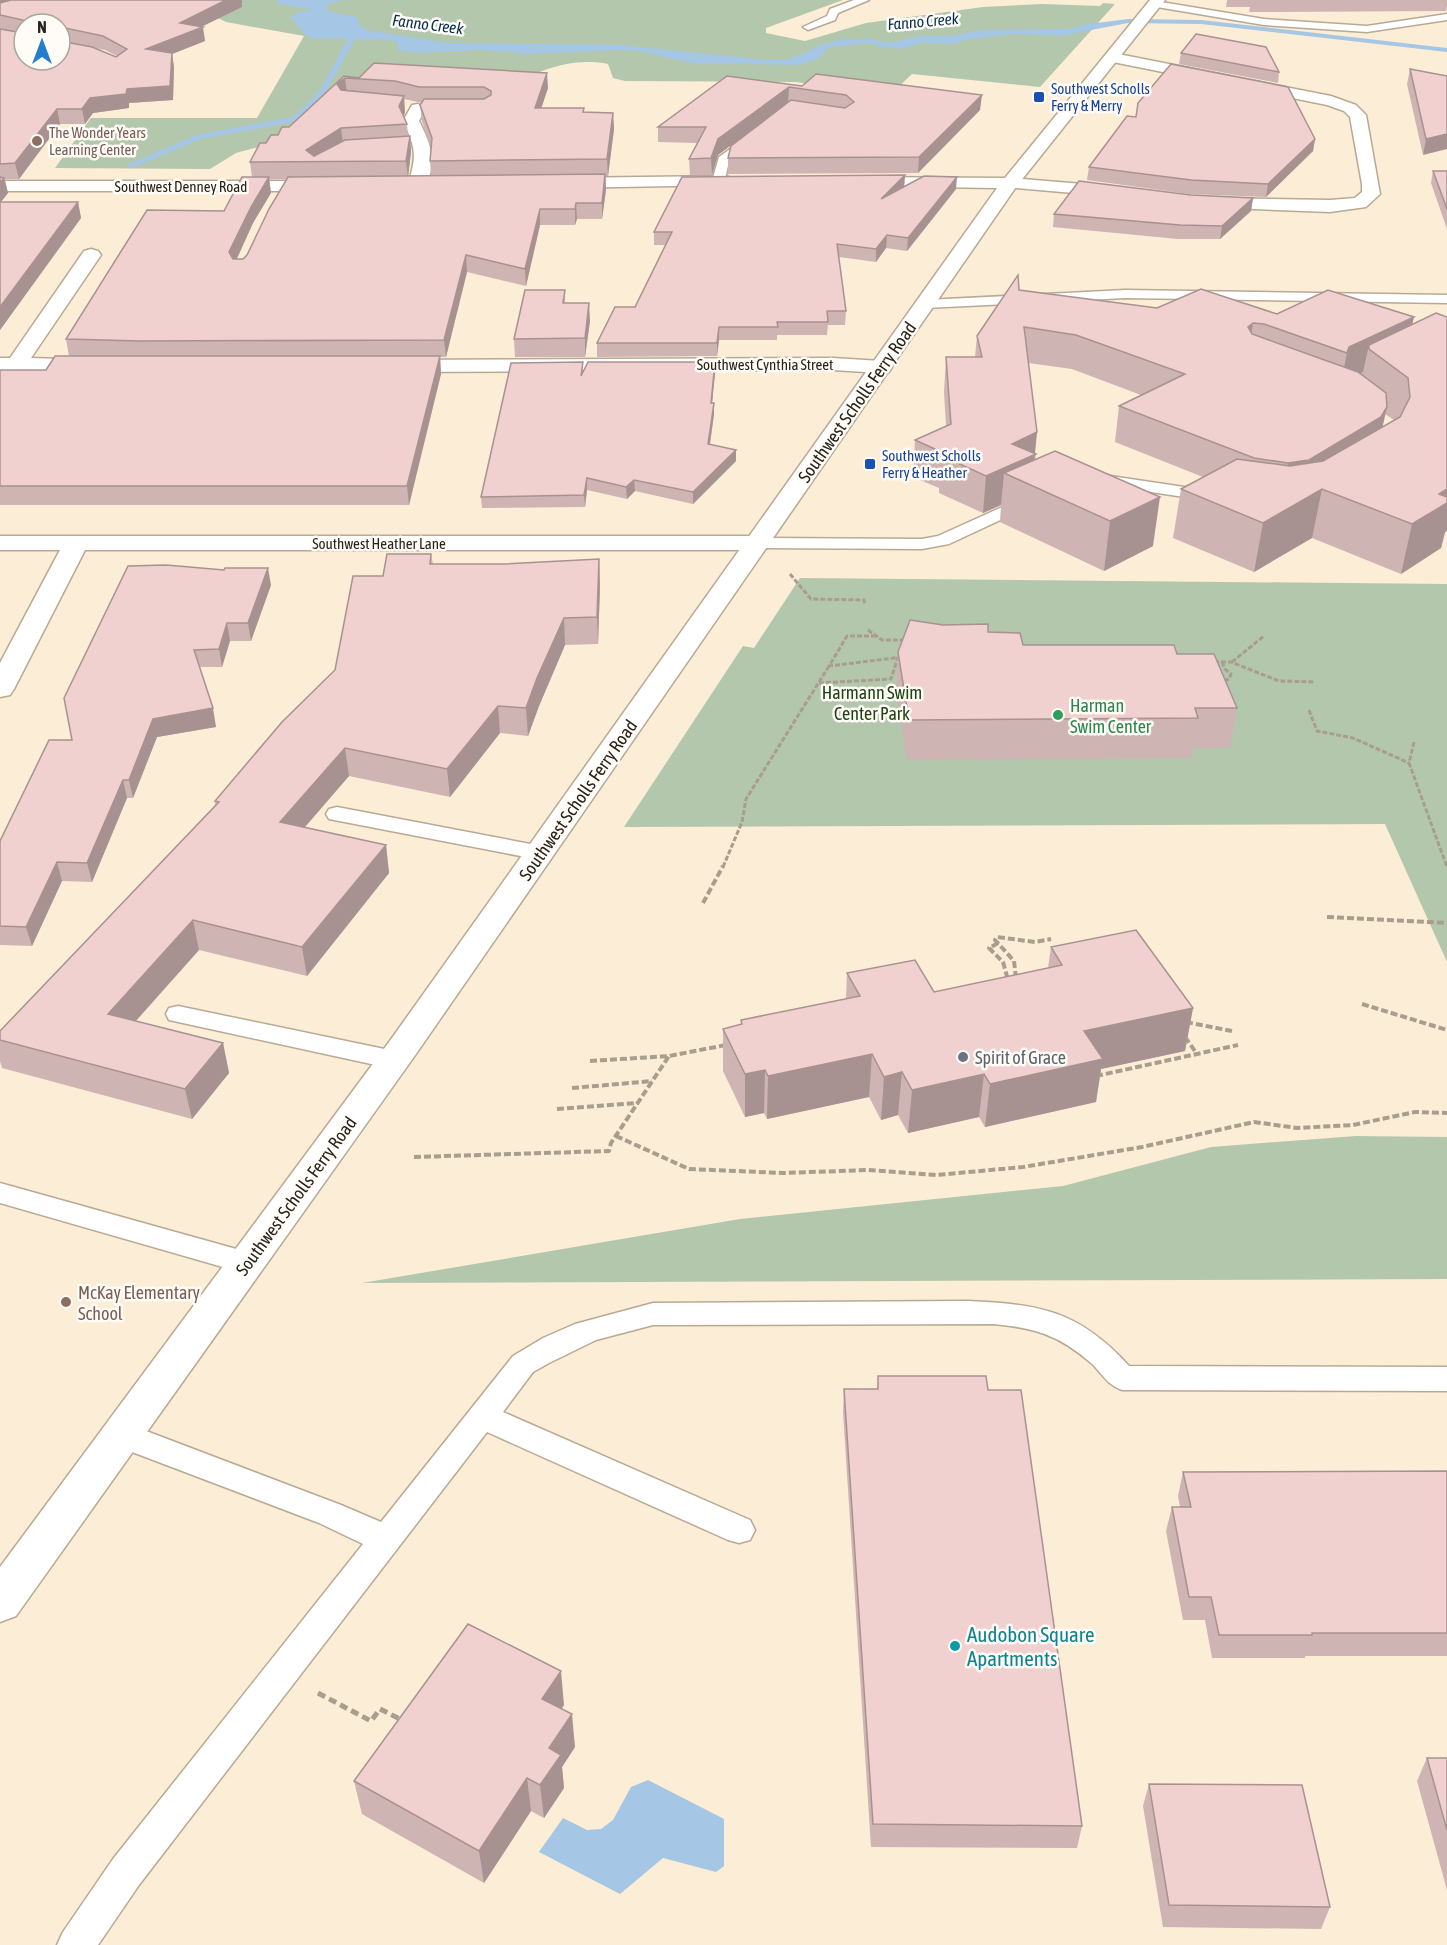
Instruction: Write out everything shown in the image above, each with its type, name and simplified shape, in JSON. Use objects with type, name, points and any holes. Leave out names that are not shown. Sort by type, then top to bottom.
[{"type":"street","name":"Southwest Scholls Ferry Road","points":[[0,1602],[394,1060],[1010,183],[1154,5]]},
{"type":"street","points":[[1113,58],[1331,101],[1350,108],[1358,115],[1361,139],[1371,176],[1371,194],[1360,203],[1330,206],[1189,201]]},
{"type":"street","points":[[417,185],[424,160],[411,124],[420,107]]},
{"type":"street","points":[[547,183],[742,181]]},
{"type":"street","points":[[847,181],[1010,183],[1082,187],[1141,195]]},
{"type":"street","points":[[395,185],[441,184]]},
{"type":"street","name":"Southwest Denney Road","points":[[0,186],[340,186]]},
{"type":"street","points":[[8,364],[91,255]]},
{"type":"street","points":[[8,364],[120,366]]},
{"type":"street","name":"Southwest Cynthia Street","points":[[369,366],[833,364],[881,367]]},
{"type":"street","name":"Southwest Heather Lane","points":[[0,543],[758,543]]},
{"type":"street","points":[[0,689],[76,543]]},
{"type":"lane","points":[[808,27],[831,18],[834,11],[864,0]]},
{"type":"lane","points":[[1154,5],[1264,22],[1367,29],[1447,17]]},
{"type":"lane","points":[[719,182],[723,160],[760,131]]},
{"type":"lane","points":[[275,203],[285,186]]},
{"type":"lane","points":[[926,304],[1125,294],[1447,298]]},
{"type":"lane","points":[[1077,478],[1227,498]]},
{"type":"lane","points":[[758,543],[922,544],[942,540],[1046,492]]},
{"type":"lane","points":[[337,814],[541,853]]},
{"type":"lane","points":[[178,1014],[394,1060]]},
{"type":"lane","points":[[0,1193],[247,1263]]},
{"type":"lane","points":[[76,1945],[126,1872],[523,1364],[543,1351],[576,1335],[612,1322],[653,1314],[968,1312],[1020,1314],[1052,1322],[1078,1335],[1102,1353],[1122,1377],[1447,1379]]},
{"type":"lane","points":[[482,1416],[738,1530]]},
{"type":"lane","points":[[122,1436],[330,1514],[385,1539]]},
{"type":"path","points":[[788,571],[811,599],[864,600],[865,605]]},
{"type":"path","points":[[868,630],[882,640],[910,640]]},
{"type":"path","points":[[703,903],[732,850],[747,807],[746,799],[847,636],[876,636]]},
{"type":"path","points":[[1231,662],[1264,636]]},
{"type":"path","points":[[829,666],[911,656]]},
{"type":"path","points":[[818,683],[891,679],[898,657]]},
{"type":"path","points":[[1210,662],[1231,662],[1280,681],[1315,682]]},
{"type":"path","points":[[1214,682],[1228,679],[1231,674],[1222,662]]},
{"type":"path","points":[[1309,710],[1317,731],[1343,733],[1382,753],[1409,763]]},
{"type":"path","points":[[1414,742],[1409,763],[1447,867]]},
{"type":"path","points":[[1327,917],[1447,923]]},
{"type":"path","points":[[1015,986],[1014,961],[995,940],[1003,936],[1035,942],[1051,939]]},
{"type":"path","points":[[998,943],[989,948],[999,955],[1007,966],[1009,978],[1007,987]]},
{"type":"path","points":[[1362,1004],[1447,1030]]},
{"type":"path","points":[[1183,1022],[1232,1031]]},
{"type":"path","points":[[1179,1028],[1197,1054]]},
{"type":"path","points":[[590,1061],[669,1056],[736,1043]]},
{"type":"path","points":[[1093,1077],[1238,1045]]},
{"type":"path","points":[[414,1157],[609,1151],[616,1136],[669,1056]]},
{"type":"path","points":[[572,1088],[652,1081]]},
{"type":"path","points":[[556,1109],[638,1103]]},
{"type":"path","points":[[616,1136],[689,1169],[783,1173],[868,1170],[937,1175],[1023,1167],[1142,1146],[1254,1122],[1297,1128],[1353,1125],[1415,1112],[1447,1113]]},
{"type":"path","points":[[280,1673],[371,1721],[380,1709],[407,1723]]},
{"type":"green space","points":[[182,0],[843,0],[766,28],[766,33],[805,41],[866,23],[983,7],[1115,4],[1040,87],[912,74],[891,94],[795,82],[625,81],[613,78],[608,64],[589,62],[562,65],[535,74],[374,71],[273,143],[236,153],[210,169],[55,168],[91,118],[257,118],[304,36],[226,22]]},
{"type":"green space","name":"Harmann Swim Center Park","points":[[800,578],[1447,584],[1447,962],[1385,824],[624,827],[743,646],[754,648]]},
{"type":"green space","points":[[1356,1136],[1447,1137],[1447,1279],[362,1283],[740,1219],[1063,1186],[1211,1147]]},
{"type":"water","points":[[278,0],[343,0],[328,4],[326,8],[331,12],[357,17],[359,25],[366,30],[448,43],[620,45],[766,60],[784,60],[801,55],[820,45],[842,39],[872,39],[889,43],[920,36],[952,36],[980,30],[1070,29],[1095,22],[1092,30],[1063,36],[1015,34],[969,39],[954,44],[920,43],[902,49],[881,47],[870,43],[829,47],[818,59],[799,65],[691,63],[639,51],[527,54],[481,50],[417,53],[398,50],[397,42],[390,40],[314,38],[308,37],[291,15],[311,9],[278,4],[276,2]]},
{"type":"water","points":[[648,1780],[724,1819],[724,1866],[716,1872],[663,1858],[620,1894],[539,1852],[563,1818],[587,1830],[601,1829],[613,1820],[631,1787]]},
{"type":"building","points":[[11,0],[226,0],[180,23],[203,27],[146,49],[172,53],[170,86],[127,89],[126,94],[90,98],[82,109],[57,109],[15,163],[0,164],[0,29],[12,31],[12,72],[72,72],[72,43],[92,47],[116,57],[127,49],[103,36],[72,30],[72,12],[12,12],[12,18],[0,15],[0,3]]},
{"type":"building","points":[[1196,34],[1266,47],[1279,72],[1181,53]]},
{"type":"building","points":[[374,63],[547,73],[535,108],[584,108],[583,112],[613,113],[607,159],[430,161],[432,138],[420,105],[424,99],[484,99],[491,95],[491,91],[484,87],[419,87],[395,81],[345,78],[337,84],[341,90],[404,96],[399,106],[407,124],[341,128],[306,150],[314,156],[345,140],[410,136],[406,161],[250,162],[260,143],[266,143],[271,135],[278,135],[282,127],[289,127],[344,76],[359,78]]},
{"type":"building","points":[[1171,64],[1288,87],[1315,139],[1268,184],[1191,180],[1089,167],[1127,116],[1136,117],[1138,103]]},
{"type":"building","points":[[1410,69],[1447,76],[1447,134],[1426,139]]},
{"type":"building","points":[[816,74],[982,95],[919,157],[728,158],[731,146],[791,100],[845,108],[854,102],[846,95],[789,87],[718,139],[711,158],[689,159],[706,127],[658,127],[727,76],[802,86]]},
{"type":"building","points":[[1433,171],[1447,171],[1447,209]]},
{"type":"building","points":[[605,174],[602,203],[576,203],[575,209],[540,209],[525,269],[466,255],[444,340],[140,341],[66,339],[147,210],[224,211],[242,177],[269,177],[229,252],[233,259],[243,259],[247,255],[269,209],[288,177]]},
{"type":"building","points":[[905,175],[881,199],[924,176],[957,177],[908,238],[887,235],[876,249],[837,244],[846,311],[827,311],[828,322],[777,322],[778,327],[719,327],[717,343],[597,343],[615,307],[635,307],[672,232],[654,232],[682,177]]},
{"type":"building","points":[[1079,181],[1191,195],[1253,198],[1222,226],[1180,225],[1054,214]]},
{"type":"building","points":[[0,202],[78,202],[0,307]]},
{"type":"building","points":[[1018,275],[1019,290],[1157,308],[1201,289],[1277,314],[1328,290],[1414,317],[1349,347],[1347,353],[1264,324],[1253,323],[1248,327],[1252,334],[1358,372],[1386,393],[1387,407],[1381,417],[1309,460],[1288,463],[1254,458],[1119,406],[1185,374],[1076,335],[1024,327],[1037,432],[1012,444],[1036,454],[986,476],[942,456],[946,454],[915,440],[951,424],[946,357],[982,357],[977,336]]},
{"type":"building","points":[[525,290],[565,290],[563,303],[589,303],[585,338],[514,339]]},
{"type":"building","points":[[1436,313],[1447,317],[1447,489],[1439,494],[1447,497],[1447,503],[1412,524],[1322,489],[1263,523],[1181,489],[1237,459],[1290,466],[1323,461],[1400,417],[1410,397],[1408,378],[1369,349],[1369,345]]},
{"type":"building","points":[[55,356],[440,356],[407,486],[0,486],[0,370],[46,370]]},
{"type":"building","points":[[583,362],[581,376],[588,362],[715,362],[711,403],[714,403],[708,444],[736,450],[693,492],[634,480],[626,487],[587,478],[584,495],[481,497],[511,363]]},
{"type":"building","points":[[1055,451],[1160,497],[1110,521],[1004,473]]},
{"type":"building","points":[[387,554],[431,554],[430,564],[505,564],[599,559],[597,617],[564,618],[526,708],[498,706],[447,769],[345,748],[280,822],[386,845],[302,947],[193,920],[108,1014],[223,1043],[185,1089],[0,1040],[0,1031],[219,802],[215,801],[282,722],[335,670],[353,576],[383,576]]},
{"type":"building","points":[[166,565],[224,570],[225,568],[268,568],[248,623],[227,623],[219,649],[194,650],[213,708],[153,719],[129,780],[123,780],[87,863],[57,862],[26,927],[0,926],[0,841],[49,740],[72,740],[64,698],[128,566]]},
{"type":"building","points":[[910,620],[943,625],[988,624],[988,632],[1020,633],[1023,645],[1174,645],[1177,654],[1214,654],[1237,708],[1195,708],[1198,718],[909,720],[898,652]]},
{"type":"building","points":[[1136,930],[1193,1008],[1084,1031],[1103,1059],[990,1084],[984,1074],[912,1090],[902,1072],[884,1077],[872,1054],[768,1076],[765,1070],[745,1074],[723,1029],[742,1024],[741,1020],[860,996],[847,973],[915,960],[934,992],[1062,965],[1051,947]]},
{"type":"building","name":"Audobon Square Apartments","points":[[878,1376],[986,1376],[988,1390],[1021,1390],[1082,1826],[873,1824],[844,1389],[878,1389]]},
{"type":"building","points":[[1447,1471],[1447,1633],[1219,1635],[1211,1597],[1189,1597],[1172,1507],[1191,1507],[1183,1472]]},
{"type":"building","points":[[468,1624],[561,1671],[542,1699],[572,1714],[549,1748],[561,1755],[540,1785],[527,1778],[479,1851],[354,1781]]},
{"type":"building","points":[[1427,1758],[1447,1758],[1447,1830]]},
{"type":"building","points":[[1149,1784],[1302,1785],[1330,1907],[1169,1905]]},
{"type":"waterway","name":"Fanno Creek","points":[[1075,31],[1097,25],[1128,21],[1201,22],[1447,50]]},
{"type":"waterway","points":[[129,166],[199,137],[295,119],[325,88],[354,34]]},
{"type":"place","name":"Southwest Scholls Ferry & Merry","points":[[1039,97]]},
{"type":"place","name":"The Wonder Years Learning Center","points":[[37,141]]},
{"type":"place","name":"Southwest Scholls Ferry & Heather","points":[[870,464]]},
{"type":"place","name":"Harman Swim Center","points":[[1058,715]]},
{"type":"place","name":"Spirit of Grace","points":[[963,1057]]},
{"type":"place","name":"McKay Elementary School","points":[[66,1302]]},
{"type":"place","name":"Audobon Square Apartments","points":[[955,1646]]}]
